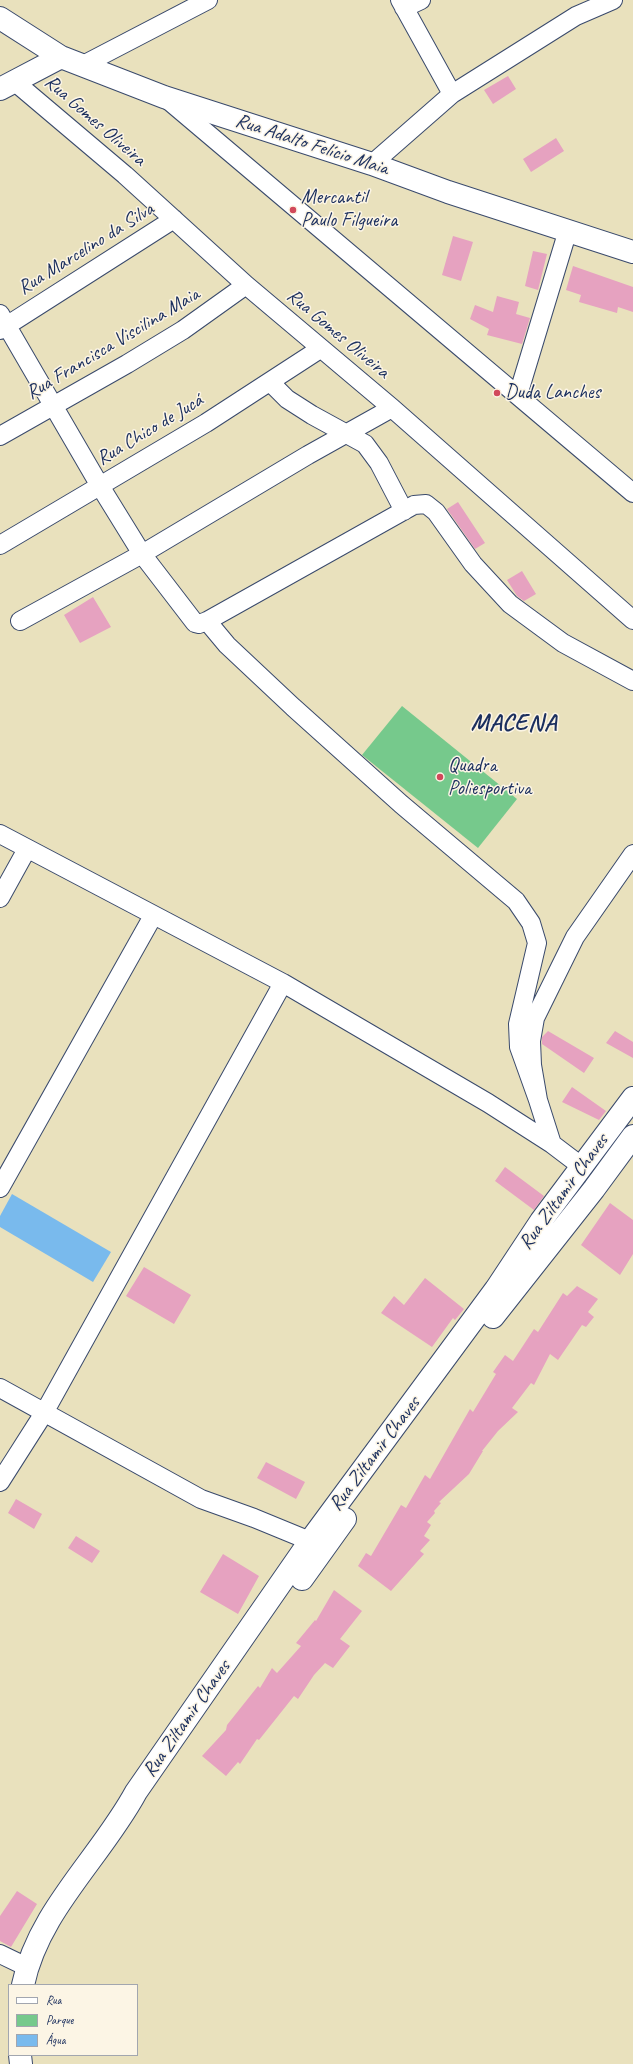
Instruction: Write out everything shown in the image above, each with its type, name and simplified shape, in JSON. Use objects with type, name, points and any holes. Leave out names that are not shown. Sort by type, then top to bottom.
[{"type":"street","points":[[83,65],[208,0]]},
{"type":"street","points":[[421,0],[402,4],[452,94]]},
{"type":"street","points":[[372,164],[452,94],[576,16],[613,0]]},
{"type":"street","name":"Rua Adalto Felício Maia","points":[[0,18],[61,57],[164,97],[372,164],[448,192],[633,252]]},
{"type":"street","points":[[8,85],[61,57]]},
{"type":"street","name":"Rua Gomes Oliveira","points":[[8,85],[174,219],[246,285],[320,349],[392,408],[633,620]]},
{"type":"street","points":[[164,97],[633,493]]},
{"type":"street","name":"Rua Marcelino da Silva","points":[[2,323],[174,219]]},
{"type":"street","points":[[518,395],[568,230]]},
{"type":"street","name":"Rua Francisca Viscilina Maia","points":[[0,436],[54,407],[183,330],[246,285]]},
{"type":"street","points":[[2,323],[142,554],[191,621],[199,624],[207,621],[404,510],[414,505],[422,504],[429,505],[473,564],[510,604],[563,643],[633,681]]},
{"type":"street","name":"Rua Chico de Jucá","points":[[0,545],[206,423],[320,349]]},
{"type":"street","points":[[270,382],[287,399],[365,444],[379,463],[404,510]]},
{"type":"street","points":[[20,621],[142,554],[392,408]]},
{"type":"street","points":[[207,621],[227,645],[299,712],[401,804],[516,901],[531,923],[537,943],[518,1024],[519,1047],[552,1144]]},
{"type":"street","points":[[0,834],[153,916],[283,982],[488,1103],[552,1144],[581,1166]]},
{"type":"street","points":[[0,898],[27,849]]},
{"type":"street","points":[[538,1100],[532,1064],[531,1041],[535,1018],[575,937],[633,854]]},
{"type":"street","points":[[0,1188],[153,916]]},
{"type":"street","points":[[0,1482],[44,1413],[283,982]]},
{"type":"street","name":"Rua Ziltamir Chaves","points":[[25,1976],[38,1942],[61,1901],[123,1816],[153,1784],[367,1477],[541,1221],[633,1098]]},
{"type":"street","name":"Rua Ziltamir Chaves","points":[[123,1816],[136,1792],[310,1541],[367,1477],[559,1234],[633,1136]]},
{"type":"street","points":[[541,1221],[559,1234]]},
{"type":"street","points":[[0,1388],[201,1499],[310,1541]]},
{"type":"street","points":[[0,1954],[25,1976]]},
{"type":"green space","name":"Quadra Poliesportiva","points":[[402,706],[517,799],[478,848],[362,755]]},
{"type":"water","points":[[12,1194],[111,1252],[93,1282],[0,1227],[0,1216]]},
{"type":"building","points":[[508,76],[516,89],[493,104],[484,90]]},
{"type":"building","points":[[556,138],[564,151],[531,172],[523,159]]},
{"type":"building","points":[[453,236],[473,242],[461,281],[442,275]]},
{"type":"building","points":[[533,251],[547,254],[538,290],[525,286]]},
{"type":"building","points":[[573,266],[633,287],[633,312],[618,307],[617,313],[579,302],[581,295],[566,290]]},
{"type":"building","points":[[497,296],[519,302],[516,314],[530,318],[522,344],[487,335],[489,329],[470,319],[475,305],[493,312]]},
{"type":"building","points":[[458,502],[485,543],[475,549],[447,509]]},
{"type":"building","points":[[522,571],[536,594],[524,601],[517,596],[507,580]]},
{"type":"building","points":[[93,597],[111,627],[80,643],[64,615]]},
{"type":"building","points":[[548,1031],[594,1058],[584,1073],[542,1044],[542,1037]]},
{"type":"building","points":[[615,1031],[633,1042],[633,1058],[606,1043]]},
{"type":"building","points":[[572,1087],[606,1111],[599,1120],[562,1102]]},
{"type":"building","points":[[505,1167],[544,1196],[534,1210],[495,1181]]},
{"type":"building","points":[[610,1203],[633,1220],[633,1254],[620,1275],[581,1245]]},
{"type":"building","points":[[144,1267],[191,1295],[174,1324],[126,1296]]},
{"type":"building","points":[[425,1278],[464,1309],[455,1320],[453,1318],[432,1347],[381,1313],[394,1296],[404,1305]]},
{"type":"building","points":[[577,1286],[598,1299],[588,1312],[594,1317],[586,1327],[582,1325],[558,1360],[550,1354],[534,1385],[531,1383],[512,1408],[518,1412],[498,1431],[482,1451],[469,1474],[439,1502],[441,1503],[427,1522],[431,1525],[424,1536],[430,1540],[420,1551],[424,1554],[391,1591],[358,1566],[366,1553],[371,1556],[401,1505],[406,1508],[425,1475],[430,1479],[470,1409],[473,1412],[496,1374],[493,1372],[505,1355],[513,1361],[534,1329],[538,1332],[563,1293],[567,1296]]},
{"type":"building","points":[[266,1462],[305,1482],[296,1499],[257,1478]]},
{"type":"building","points":[[16,1499],[42,1514],[34,1529],[8,1513]]},
{"type":"building","points":[[76,1536],[100,1551],[92,1563],[68,1548]]},
{"type":"building","points":[[223,1554],[259,1576],[238,1614],[200,1592]]},
{"type":"building","points":[[334,1590],[362,1611],[340,1639],[350,1646],[333,1668],[325,1663],[314,1675],[298,1699],[294,1696],[259,1740],[257,1739],[240,1764],[238,1762],[226,1776],[202,1756],[226,1730],[227,1725],[258,1686],[260,1688],[272,1668],[277,1673],[301,1646],[296,1643],[315,1620],[316,1621]]},
{"type":"building","points":[[17,1891],[37,1904],[11,1947],[0,1941],[0,1916]]},
{"type":"place","name":"Mercantil Paulo Filgueira","points":[[293,210]]},
{"type":"place","name":"Duda Lanches","points":[[497,393]]},
{"type":"place","name":"Quadra Poliesportiva","points":[[440,777]]},
{"type":"district","name":"MACENA","points":[[514,724]]}]
